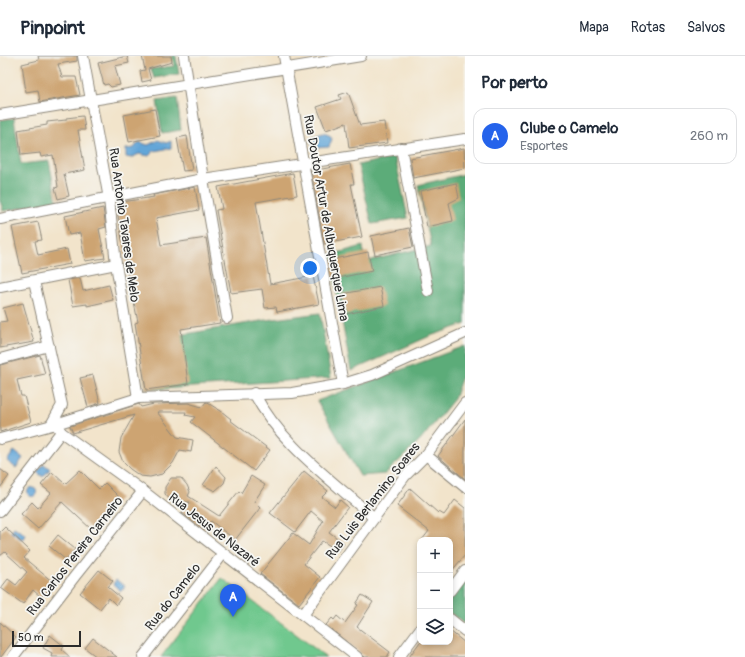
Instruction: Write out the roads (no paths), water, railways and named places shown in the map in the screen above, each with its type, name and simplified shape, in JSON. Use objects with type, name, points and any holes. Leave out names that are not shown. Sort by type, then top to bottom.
[{"type":"street","name":"Rua Antonio Tavares de Melo","points":[[83,56],[109,199],[116,264],[138,398]]},
{"type":"street","points":[[184,56],[227,318]]},
{"type":"street","name":"Rua Doutor Artur de Albuquerque Lima","points":[[284,56],[343,384]]},
{"type":"street","points":[[0,115],[189,84],[287,70],[361,56]]},
{"type":"street","points":[[0,219],[109,199],[203,179],[465,139]]},
{"type":"street","points":[[401,148],[428,291]]},
{"type":"street","points":[[0,287],[116,264]]},
{"type":"street","points":[[0,511],[56,427],[62,405],[34,280]]},
{"type":"street","points":[[0,439],[56,427],[138,398],[254,393],[292,393],[343,384],[372,375],[465,333]]},
{"type":"street","points":[[0,359],[49,346]]},
{"type":"street","points":[[254,393],[276,428],[296,450],[374,518]]},
{"type":"street","name":"Rua Luis Berlamino Soares","points":[[303,615],[406,476],[426,455],[465,403]]},
{"type":"street","name":"Rua Jesus de Nazaré","points":[[56,427],[142,491],[357,657]]},
{"type":"street","points":[[426,455],[465,487]]},
{"type":"street","name":"Rua Carlos Pereira Carneiro","points":[[13,657],[142,491]]},
{"type":"street","name":"Rua do Camelo","points":[[143,657],[223,554]]},
{"type":"street","points":[[453,587],[465,571]]},
{"type":"street","points":[[453,621],[465,631]]},
{"type":"street","points":[[399,657],[417,633]]},
{"type":"water","points":[[323,133],[329,135],[332,139],[329,147],[315,148],[311,143],[312,137]]},
{"type":"water","points":[[158,140],[166,143],[171,141],[171,148],[154,151],[149,156],[139,154],[131,158],[126,157],[126,149],[134,148],[139,142],[148,145]]},
{"type":"water","points":[[14,451],[23,458],[16,468],[7,461]]},
{"type":"water","points":[[44,464],[50,469],[43,477],[37,472]]},
{"type":"water","points":[[32,487],[37,492],[32,497],[27,492]]},
{"type":"water","points":[[14,527],[26,535],[23,540],[11,532]]},
{"type":"water","points":[[116,580],[125,586],[121,591],[113,584]]},
{"type":"place","name":"Clube o Camelo","points":[[233,617]]}]
